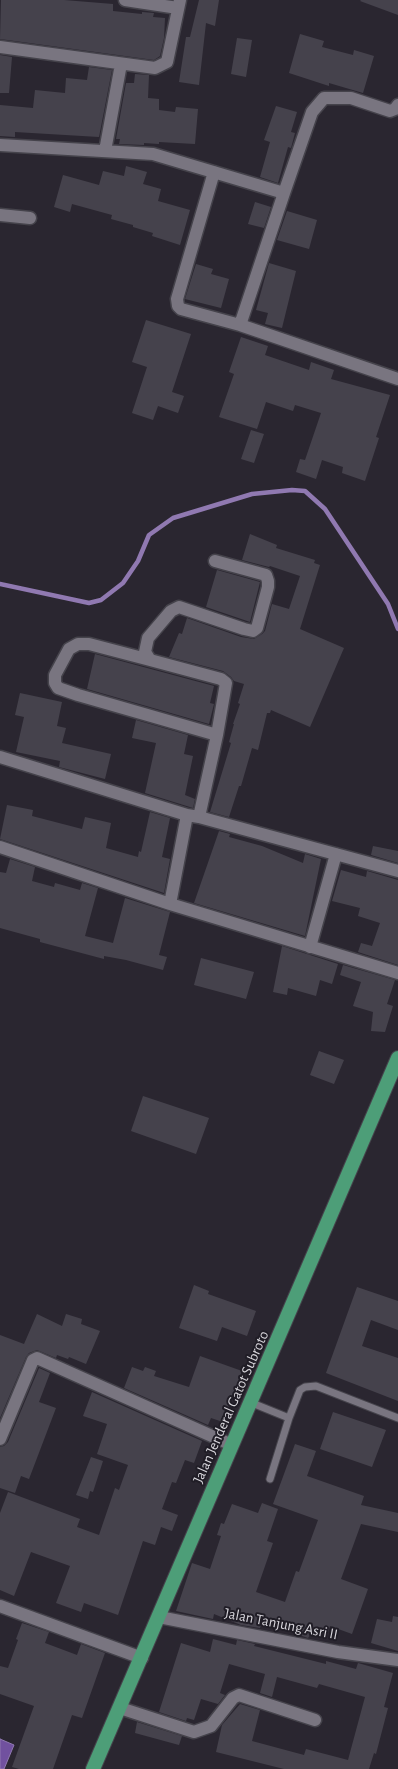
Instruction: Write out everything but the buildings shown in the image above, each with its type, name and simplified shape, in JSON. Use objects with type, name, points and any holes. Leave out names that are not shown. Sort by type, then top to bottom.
[{"type":"highway","name":"Jalan Jenderal Gatot Subroto","points":[[93,1769],[232,1444],[252,1403],[398,1058]]},
{"type":"street","points":[[0,47],[155,68],[167,62],[179,4],[125,0]]},
{"type":"street","points":[[105,151],[121,64]]},
{"type":"street","points":[[240,325],[312,112],[324,98],[351,98],[390,111],[395,110],[398,105]]},
{"type":"street","points":[[0,145],[153,154],[284,193]]},
{"type":"street","points":[[214,172],[177,299],[178,306],[181,309],[240,325],[398,379]]},
{"type":"street","points":[[0,215],[30,218]]},
{"type":"street","points":[[150,660],[145,652],[148,638],[172,611],[179,608],[244,629],[253,631],[257,628],[268,587],[266,575],[215,561]]},
{"type":"street","points":[[170,904],[217,735],[226,683],[221,679],[89,644],[78,644],[69,649],[55,675],[55,682],[58,688],[217,735]]},
{"type":"street","points":[[0,757],[193,816],[398,871]]},
{"type":"street","points":[[0,847],[170,904],[398,973]]},
{"type":"street","points":[[310,947],[336,854]]},
{"type":"street","points":[[0,1438],[34,1360],[37,1358],[232,1444]]},
{"type":"street","points":[[0,1606],[142,1658]]},
{"type":"street","name":"Jalan Tanjung Asri II","points":[[159,1617],[338,1652],[398,1660]]},
{"type":"street","points":[[120,1708],[194,1732],[211,1726],[233,1698],[238,1695],[315,1720]]},
{"type":"lane","points":[[270,1479],[289,1418],[300,1390],[305,1387],[316,1386],[398,1418]]},
{"type":"lane","points":[[252,1403],[289,1418]]},
{"type":"shaded area","points":[[0,1739],[14,1745],[4,1769],[0,1769]]},
{"type":"waterway","points":[[0,584],[89,603],[101,600],[123,583],[138,561],[149,535],[173,518],[252,494],[292,490],[305,491],[325,509],[388,604],[398,629]]}]
